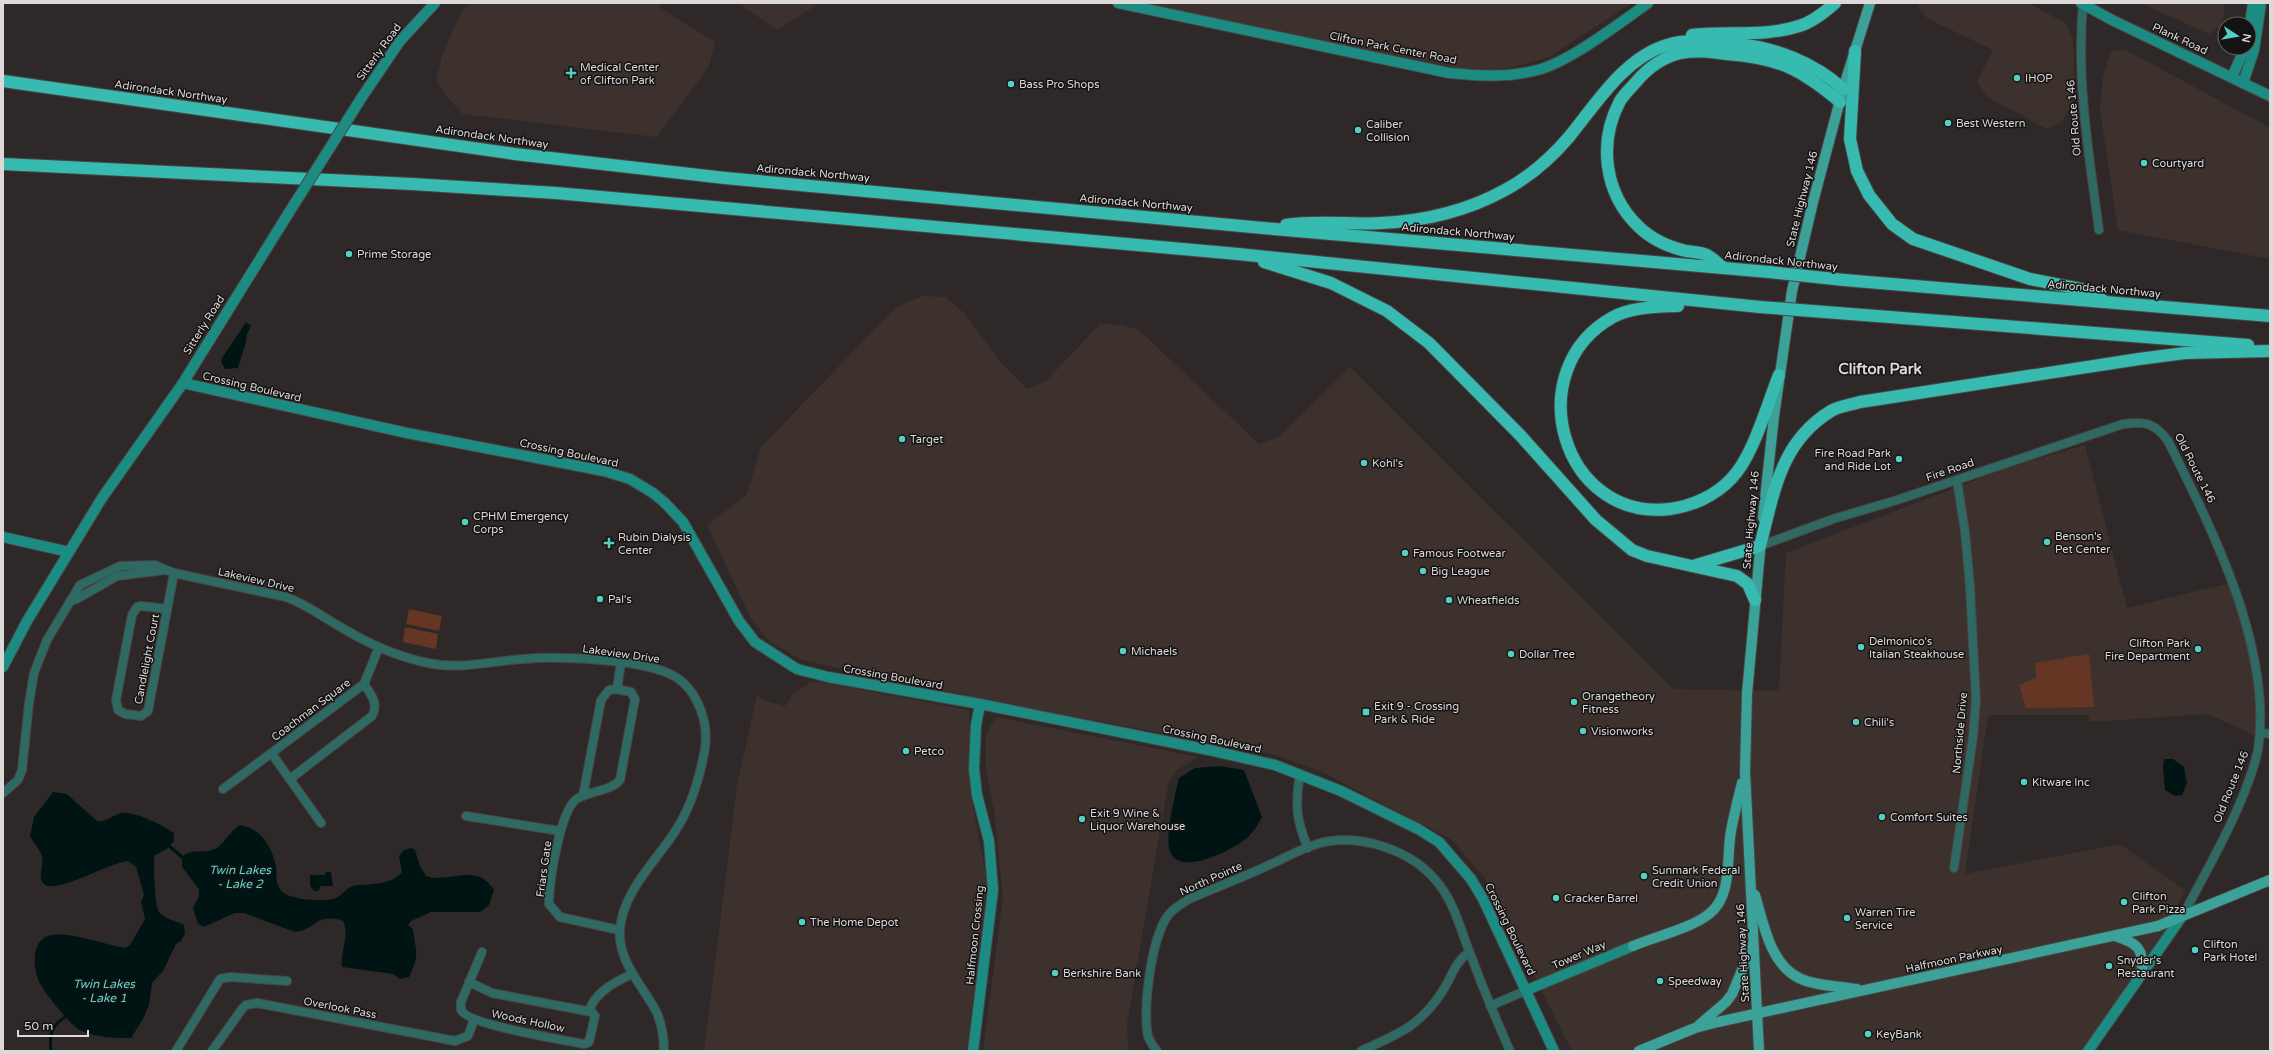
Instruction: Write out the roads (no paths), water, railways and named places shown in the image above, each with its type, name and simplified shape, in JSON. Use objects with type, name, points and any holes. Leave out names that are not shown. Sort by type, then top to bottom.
[{"type":"highway","points":[[1263,228],[1311,221],[1380,223],[1453,213],[1505,190],[1546,160],[1635,62],[1685,36],[1762,31],[1799,26],[1814,19],[1835,3]]},
{"type":"highway","points":[[1667,45],[1693,41],[1746,45],[1768,49],[1821,72],[1844,89]]},
{"type":"highway","points":[[1724,268],[1707,255],[1685,251],[1654,239],[1638,227],[1620,202],[1612,183],[1607,165],[1606,144],[1612,120],[1621,100],[1642,76],[1659,62],[1680,53],[1703,51],[1746,55],[1785,64],[1813,80],[1840,102]]},
{"type":"highway","points":[[1855,51],[1850,138],[1857,171],[1869,195],[1892,224],[1913,238],[2030,279],[2082,289],[2109,303]]},
{"type":"highway","name":"Adirondack Northway","points":[[3,81],[515,154],[733,178],[1263,228],[1769,272],[1844,280],[2270,316]]},
{"type":"highway","points":[[3,164],[351,181],[556,193],[1238,254],[1760,307],[2270,347]]},
{"type":"highway","points":[[1238,254],[1331,283],[1387,312],[1429,343],[1470,383],[1596,520],[1632,550],[1646,556],[1737,576],[1748,584],[1755,600]]},
{"type":"highway","points":[[1741,305],[1657,306],[1627,312],[1602,324],[1581,343],[1564,376],[1560,412],[1563,433],[1571,454],[1594,484],[1621,503],[1655,511],[1683,507],[1696,503],[1732,479],[1746,458],[1779,375]]},
{"type":"highway","points":[[1693,566],[1760,546],[1779,472],[1789,452],[1808,428],[1832,410],[1860,402],[2139,359],[2184,353],[2270,351]]},
{"type":"main road","name":"State Highway 146","points":[[1759,1051],[1745,772],[1747,694],[1760,546],[1779,375],[1792,291],[1813,202],[1840,102],[1870,3]]},
{"type":"main road","points":[[1633,946],[1698,921],[1710,914],[1720,902],[1726,887],[1731,830],[1745,772]]},
{"type":"main road","name":"Halfmoon Parkway","points":[[1639,1051],[1695,1028],[2158,926],[2270,880]]},
{"type":"main road","points":[[1751,881],[1767,935],[1777,957],[1788,971],[1799,978],[1811,982],[1864,990]]},
{"type":"main road","points":[[2115,936],[2130,941],[2138,948],[2143,959],[2142,972]]},
{"type":"main road","points":[[1695,1028],[1729,998],[1754,942]]},
{"type":"street","name":"Sitterly Road","points":[[3,667],[27,621],[102,498],[182,383],[362,97],[400,41],[435,3]]},
{"type":"street","name":"Clifton Park Center Road","points":[[1118,3],[1449,73],[1490,76],[1542,69],[1564,58],[1648,3]]},
{"type":"street","name":"Plank Road","points":[[2083,3],[2112,20],[2270,96]]},
{"type":"street","name":"Old Route 146","points":[[2083,3],[2080,35],[2082,89],[2099,230]]},
{"type":"street","points":[[2251,16],[2253,3]]},
{"type":"street","points":[[2243,83],[2254,50],[2261,3]]},
{"type":"street","points":[[2232,77],[2241,56]]},
{"type":"street","name":"Crossing Boulevard","points":[[182,383],[407,433],[604,471],[630,479],[653,493],[683,522],[739,622],[755,642],[770,653],[797,668],[828,677],[980,704],[1209,750],[1276,766],[1300,774],[1362,801],[1439,842],[1470,878],[1483,899],[1554,1051]]},
{"type":"street","name":"Fire Road","points":[[1760,546],[1833,518],[1957,480],[2123,424],[2137,422],[2149,424]]},
{"type":"street","name":"Old Route 146","points":[[2088,1051],[2183,915],[2223,838],[2247,783],[2266,733],[2258,661],[2250,626],[2237,588],[2211,527],[2168,441],[2160,430],[2149,424]]},
{"type":"street","name":"Northside Drive","points":[[1954,868],[1973,737],[1976,700],[1968,571],[1957,480]]},
{"type":"street","points":[[3,537],[69,552]]},
{"type":"street","name":"Lakeview Drive","points":[[3,793],[15,784],[22,770],[29,703],[40,654],[70,601],[77,599],[117,576],[165,570],[297,601],[359,638],[379,647],[428,663],[451,666],[542,658],[566,658],[621,663],[659,670],[672,675],[688,686],[699,704],[705,727],[706,745],[701,767],[683,818],[638,883],[622,918],[619,930],[624,955],[632,974],[660,1022],[664,1051]]},
{"type":"street","name":"Candlelight Court","points":[[167,609],[141,606],[137,607],[132,615],[116,700],[118,710],[125,714],[142,716],[148,711],[174,573]]},
{"type":"street","name":"Coachman Square","points":[[224,789],[364,684],[379,647]]},
{"type":"street","points":[[583,796],[601,700],[609,690],[618,689],[621,663]]},
{"type":"street","name":"Coachman Square","points":[[290,779],[372,716],[375,710],[375,703],[364,684]]},
{"type":"street","name":"Friars Gate","points":[[618,689],[631,692],[635,699],[620,780],[614,785],[583,796],[570,804],[560,831],[550,895],[551,907],[556,914],[565,919],[619,930]]},
{"type":"street","name":"Halfmoon Crossing","points":[[973,1051],[994,890],[989,841],[976,795],[974,769],[976,725],[980,704]]},
{"type":"street","name":"Coachman Square","points":[[272,754],[321,823]]},
{"type":"street","points":[[1300,774],[1296,803],[1297,818],[1308,848]]},
{"type":"street","name":"Friars Gate","points":[[466,816],[560,831]]},
{"type":"street","name":"North Pointe","points":[[1157,1051],[1151,1044],[1147,1031],[1147,1002],[1152,961],[1162,924],[1170,912],[1189,899],[1308,848],[1339,840],[1355,840],[1382,846],[1414,861],[1428,872],[1441,886],[1459,923],[1490,1006],[1510,1051]]},
{"type":"street","name":"Tower Way","points":[[1490,1006],[1633,946]]},
{"type":"street","name":"Woods Hollow","points":[[469,982],[492,993],[589,1011],[595,1016],[589,1041],[585,1044],[474,1020],[465,1016],[461,1010],[461,1002],[469,982],[482,952]]},
{"type":"street","points":[[1361,1051],[1400,1033],[1425,1015],[1445,988],[1455,965],[1469,952]]},
{"type":"street","points":[[589,1011],[593,1001],[598,995],[632,974]]},
{"type":"street","points":[[176,1051],[220,980],[230,977],[287,981]]},
{"type":"street","name":"Overlook Pass","points":[[212,1051],[242,1009],[246,1005],[258,1003],[456,1040],[468,1036],[474,1020]]},
{"type":"water","points":[[246,322],[251,326],[247,334],[238,368],[225,369],[221,362],[222,358]]},
{"type":"water","points":[[2164,759],[2173,759],[2184,767],[2187,783],[2182,795],[2175,796],[2165,790],[2163,768]]},
{"type":"water","points":[[1220,766],[1244,770],[1262,817],[1256,828],[1248,837],[1231,849],[1206,859],[1193,862],[1182,862],[1174,857],[1169,848],[1168,841],[1171,813],[1179,778],[1195,768]]},
{"type":"water","name":"Twin Lakes - Lake 1","points":[[53,792],[67,794],[97,821],[104,821],[122,813],[128,813],[149,820],[174,833],[174,841],[168,848],[154,856],[155,893],[159,912],[167,918],[184,925],[185,934],[181,941],[176,944],[163,971],[152,983],[149,1005],[143,1019],[131,1038],[99,1036],[80,1030],[70,1022],[42,987],[35,970],[36,949],[42,939],[48,936],[75,936],[126,948],[130,945],[145,919],[141,902],[144,895],[136,867],[128,861],[71,882],[50,886],[44,884],[41,878],[42,857],[30,836],[34,817]]},
{"type":"water","name":"Twin Lakes - Lake 2","points":[[240,825],[254,830],[264,839],[272,852],[276,866],[278,886],[284,893],[293,897],[310,900],[330,900],[339,896],[353,886],[392,880],[402,872],[399,856],[404,850],[412,848],[415,850],[420,866],[426,876],[436,878],[471,875],[487,881],[494,890],[489,905],[480,912],[431,912],[411,921],[408,925],[413,929],[416,958],[409,977],[400,979],[393,974],[342,967],[342,955],[346,932],[343,921],[334,919],[321,920],[302,931],[295,932],[244,913],[235,913],[204,927],[198,924],[193,908],[199,896],[199,889],[182,867],[182,857],[193,852],[215,849]]},
{"type":"water","points":[[326,872],[331,872],[333,886],[321,886],[318,891],[314,891],[310,886],[310,875],[325,875]]},
{"type":"waterway","points":[[169,846],[182,857]]},
{"type":"waterway","points":[[51,1051],[50,1040],[52,1031],[60,1020],[65,1017]]},
{"type":"place","name":"Medical Center of Clifton Park","points":[[571,73]]},
{"type":"place","name":"IHOP","points":[[2017,78]]},
{"type":"place","name":"Bass Pro Shops","points":[[1011,84]]},
{"type":"place","name":"Best Western","points":[[1948,123]]},
{"type":"place","name":"Caliber Collision","points":[[1358,130]]},
{"type":"place","name":"Courtyard","points":[[2144,163]]},
{"type":"place","name":"Prime Storage","points":[[349,254]]},
{"type":"place","name":"Target","points":[[902,439]]},
{"type":"place","name":"Fire Road Park and Ride Lot","points":[[1899,459]]},
{"type":"place","name":"Kohl's","points":[[1364,463]]},
{"type":"place","name":"CPHM Emergency Corps","points":[[465,522]]},
{"type":"place","name":"Benson's Pet Center","points":[[2047,542]]},
{"type":"place","name":"Rubin Dialysis Center","points":[[609,543]]},
{"type":"place","name":"Famous Footwear","points":[[1405,553]]},
{"type":"place","name":"Big League","points":[[1423,571]]},
{"type":"place","name":"Pal's","points":[[600,599]]},
{"type":"place","name":"Wheatfields","points":[[1449,600]]},
{"type":"place","name":"Delmonico's Italian Steakhouse","points":[[1861,647]]},
{"type":"place","name":"Clifton Park Fire Department","points":[[2198,649]]},
{"type":"place","name":"Michaels","points":[[1123,651]]},
{"type":"place","name":"Dollar Tree","points":[[1511,654]]},
{"type":"place","name":"Orangetheory Fitness","points":[[1574,702]]},
{"type":"place","name":"Exit 9 - Crossing Park & Ride","points":[[1366,712]]},
{"type":"place","name":"Chili's","points":[[1856,722]]},
{"type":"place","name":"Visionworks","points":[[1583,731]]},
{"type":"place","name":"Petco","points":[[906,751]]},
{"type":"place","name":"Kitware Inc","points":[[2024,782]]},
{"type":"place","name":"Comfort Suites","points":[[1882,817]]},
{"type":"place","name":"Exit 9 Wine & Liquor Warehouse","points":[[1082,819]]},
{"type":"place","name":"Sunmark Federal Credit Union","points":[[1644,876]]},
{"type":"place","name":"Cracker Barrel","points":[[1556,898]]},
{"type":"place","name":"Clifton Park Pizza","points":[[2124,902]]},
{"type":"place","name":"Warren Tire Service","points":[[1847,918]]},
{"type":"place","name":"The Home Depot","points":[[802,922]]},
{"type":"place","name":"Clifton Park Hotel","points":[[2195,950]]},
{"type":"place","name":"Snyder's Restaurant","points":[[2109,966]]},
{"type":"place","name":"Berkshire Bank","points":[[1055,973]]},
{"type":"place","name":"Speedway","points":[[1660,981]]},
{"type":"place","name":"KeyBank","points":[[1868,1034]]},
{"type":"district","name":"Clifton Park","points":[[1880,369]]}]
